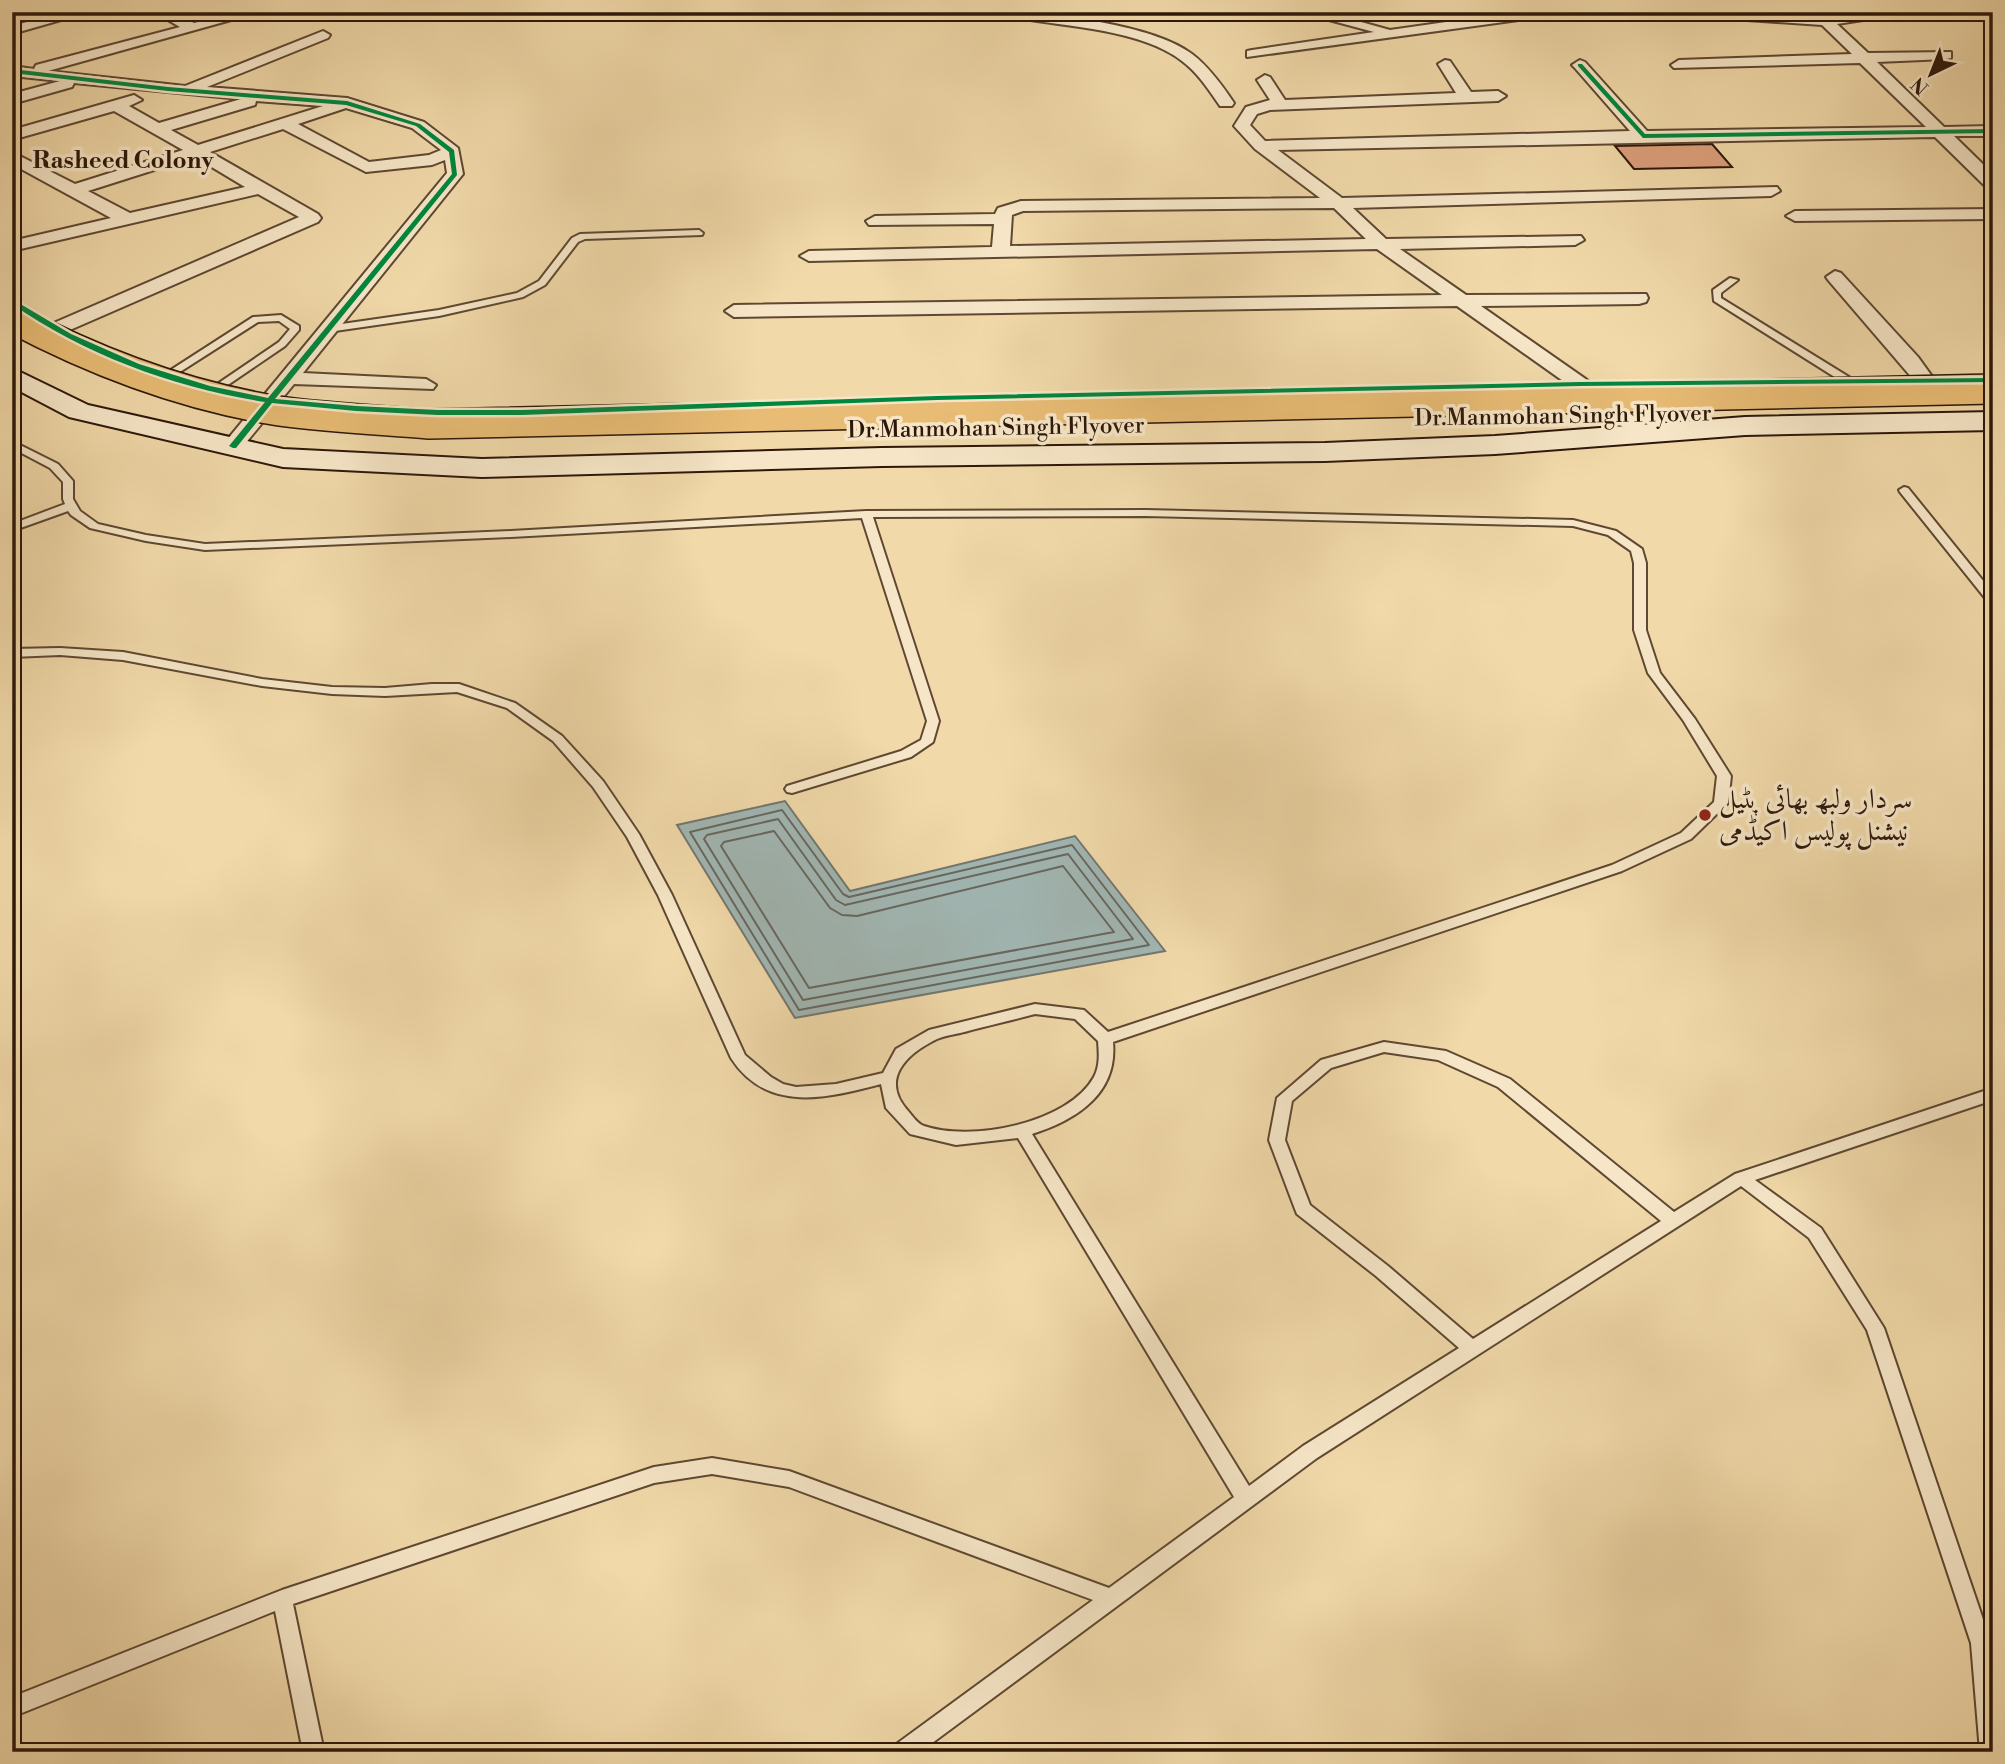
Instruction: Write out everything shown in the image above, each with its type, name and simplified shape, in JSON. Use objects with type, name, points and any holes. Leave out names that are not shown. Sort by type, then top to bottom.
[{"type":"highway","name":"Dr.Manmohan Singh Flyover","points":[[12,318],[100,358],[207,396],[261,408],[429,424],[1993,389]]},
{"type":"highway","name":"Dr.Manmohan Singh Flyover","points":[[12,345],[134,392],[223,416],[282,426],[431,440],[1993,406]]},
{"type":"street","points":[[12,30],[82,12]]},
{"type":"street","points":[[161,12],[193,28]]},
{"type":"street","points":[[19,72],[118,49],[253,12]]},
{"type":"street","points":[[1004,12],[1117,33],[1171,47],[1209,77],[1226,103]]},
{"type":"street","points":[[1306,12],[1400,33]]},
{"type":"street","points":[[1252,54],[1548,12]]},
{"type":"street","points":[[1687,12],[1823,17],[1889,12]]},
{"type":"street","points":[[1823,17],[1993,184]]},
{"type":"street","points":[[12,135],[176,90],[323,35]]},
{"type":"street","points":[[98,39],[118,49]]},
{"type":"street","points":[[1679,65],[1946,55]]},
{"type":"street","points":[[1445,64],[1466,97]]},
{"type":"street","points":[[1580,65],[1643,136]]},
{"type":"street","points":[[19,72],[176,90],[347,103],[418,125],[452,151],[455,174],[233,446]]},
{"type":"street","points":[[12,99],[81,80]]},
{"type":"street","points":[[1265,80],[1280,104]]},
{"type":"street","points":[[1364,81],[1373,100]]},
{"type":"street","points":[[1498,96],[1280,104],[1254,108],[1246,114],[1242,126],[1261,146],[1338,203],[1384,246],[1580,384],[1644,434]]},
{"type":"street","points":[[161,128],[264,98]]},
{"type":"street","points":[[75,190],[198,153],[347,103]]},
{"type":"street","points":[[56,329],[312,218],[198,153],[161,128],[116,105]]},
{"type":"street","points":[[286,124],[366,167],[432,160],[452,151]]},
{"type":"street","points":[[1261,146],[1643,136],[1993,131]]},
{"type":"street","points":[[12,157],[127,219]]},
{"type":"street","points":[[12,246],[261,188]]},
{"type":"street","points":[[1001,251],[1004,212],[1020,206],[1338,203],[1771,191]]},
{"type":"street","points":[[1795,216],[1993,214]]},
{"type":"street","points":[[875,221],[1003,219]]},
{"type":"street","points":[[809,256],[1575,240]]},
{"type":"street","points":[[1835,277],[1911,361],[1926,382]]},
{"type":"street","points":[[734,311],[1639,298]]},
{"type":"street","points":[[12,301],[56,329],[88,345],[168,375],[271,401],[377,410],[518,413],[861,400],[1580,384],[1853,384],[1993,380]]},
{"type":"street","points":[[12,376],[79,411],[283,458],[493,468],[882,457],[1325,452],[1745,426],[1993,421]]},
{"type":"street","points":[[288,379],[426,385]]},
{"type":"lane","points":[[328,329],[439,313],[527,293],[542,284],[575,240],[583,236],[699,233]]},
{"type":"lane","points":[[1733,280],[1716,292],[1717,299],[1853,384]]},
{"type":"lane","points":[[168,375],[256,319],[281,318],[296,328],[282,344],[215,389]]},
{"type":"lane","points":[[12,444],[54,466],[68,481],[68,499],[75,513],[94,526],[146,538],[205,547],[497,535],[866,514],[1146,513],[1573,523],[1612,533],[1636,549],[1640,563],[1640,630],[1654,673],[1689,719],[1724,776],[1721,803],[1686,836],[1617,868],[1105,1039]]},
{"type":"lane","points":[[1904,490],[1993,601]]},
{"type":"lane","points":[[12,528],[71,506]]},
{"type":"lane","points":[[792,789],[906,754],[927,742],[933,721],[866,514]]},
{"type":"lane","points":[[12,653],[59,650],[138,658],[276,685],[334,690],[382,692],[458,688],[507,701],[540,724],[609,796],[650,865],[739,1058],[764,1081],[785,1091],[835,1090],[888,1077]]},
{"type":"lane","points":[[1035,1009],[1079,1014],[1105,1039],[1106,1068],[1089,1096],[1037,1127],[1022,1131],[956,1139],[916,1130],[892,1104],[888,1077],[901,1053],[934,1034],[1035,1009]]},
{"type":"lane","points":[[1473,1349],[1382,1271],[1303,1209],[1277,1140],[1285,1098],[1326,1064],[1384,1047],[1441,1055],[1504,1083],[1674,1222]]},
{"type":"lane","points":[[902,1752],[1310,1452],[1741,1178],[1993,1094]]},
{"type":"lane","points":[[1022,1131],[1246,1499]]},
{"type":"lane","points":[[1741,1178],[1815,1233],[1875,1328],[1980,1643],[1990,1752]]},
{"type":"lane","points":[[12,1707],[282,1599],[654,1475],[712,1466],[789,1479],[1111,1598]]},
{"type":"lane","points":[[282,1599],[314,1752]]},
{"type":"water","points":[[785,801],[850,891],[1075,836],[1165,951],[795,1018],[677,825]]},
{"type":"building","points":[[1712,144],[1732,167],[1634,169],[1615,146]]},
{"type":"cycle path","points":[[1580,65],[1643,136],[1993,131]]},
{"type":"cycle path","points":[[12,71],[168,89],[347,103],[418,125],[452,151],[455,174],[233,446]]},
{"type":"cycle path","points":[[12,301],[68,336],[137,366],[173,378],[242,396],[356,409],[522,413],[937,398],[1580,384],[1993,380]]},
{"type":"place","name":"سردار ولبھ بھائی پٹیل نیشنل پولیس اکیڈمی","points":[[1705,815]]},
{"type":"district","name":"Rasheed Colony","points":[[123,161]]}]
